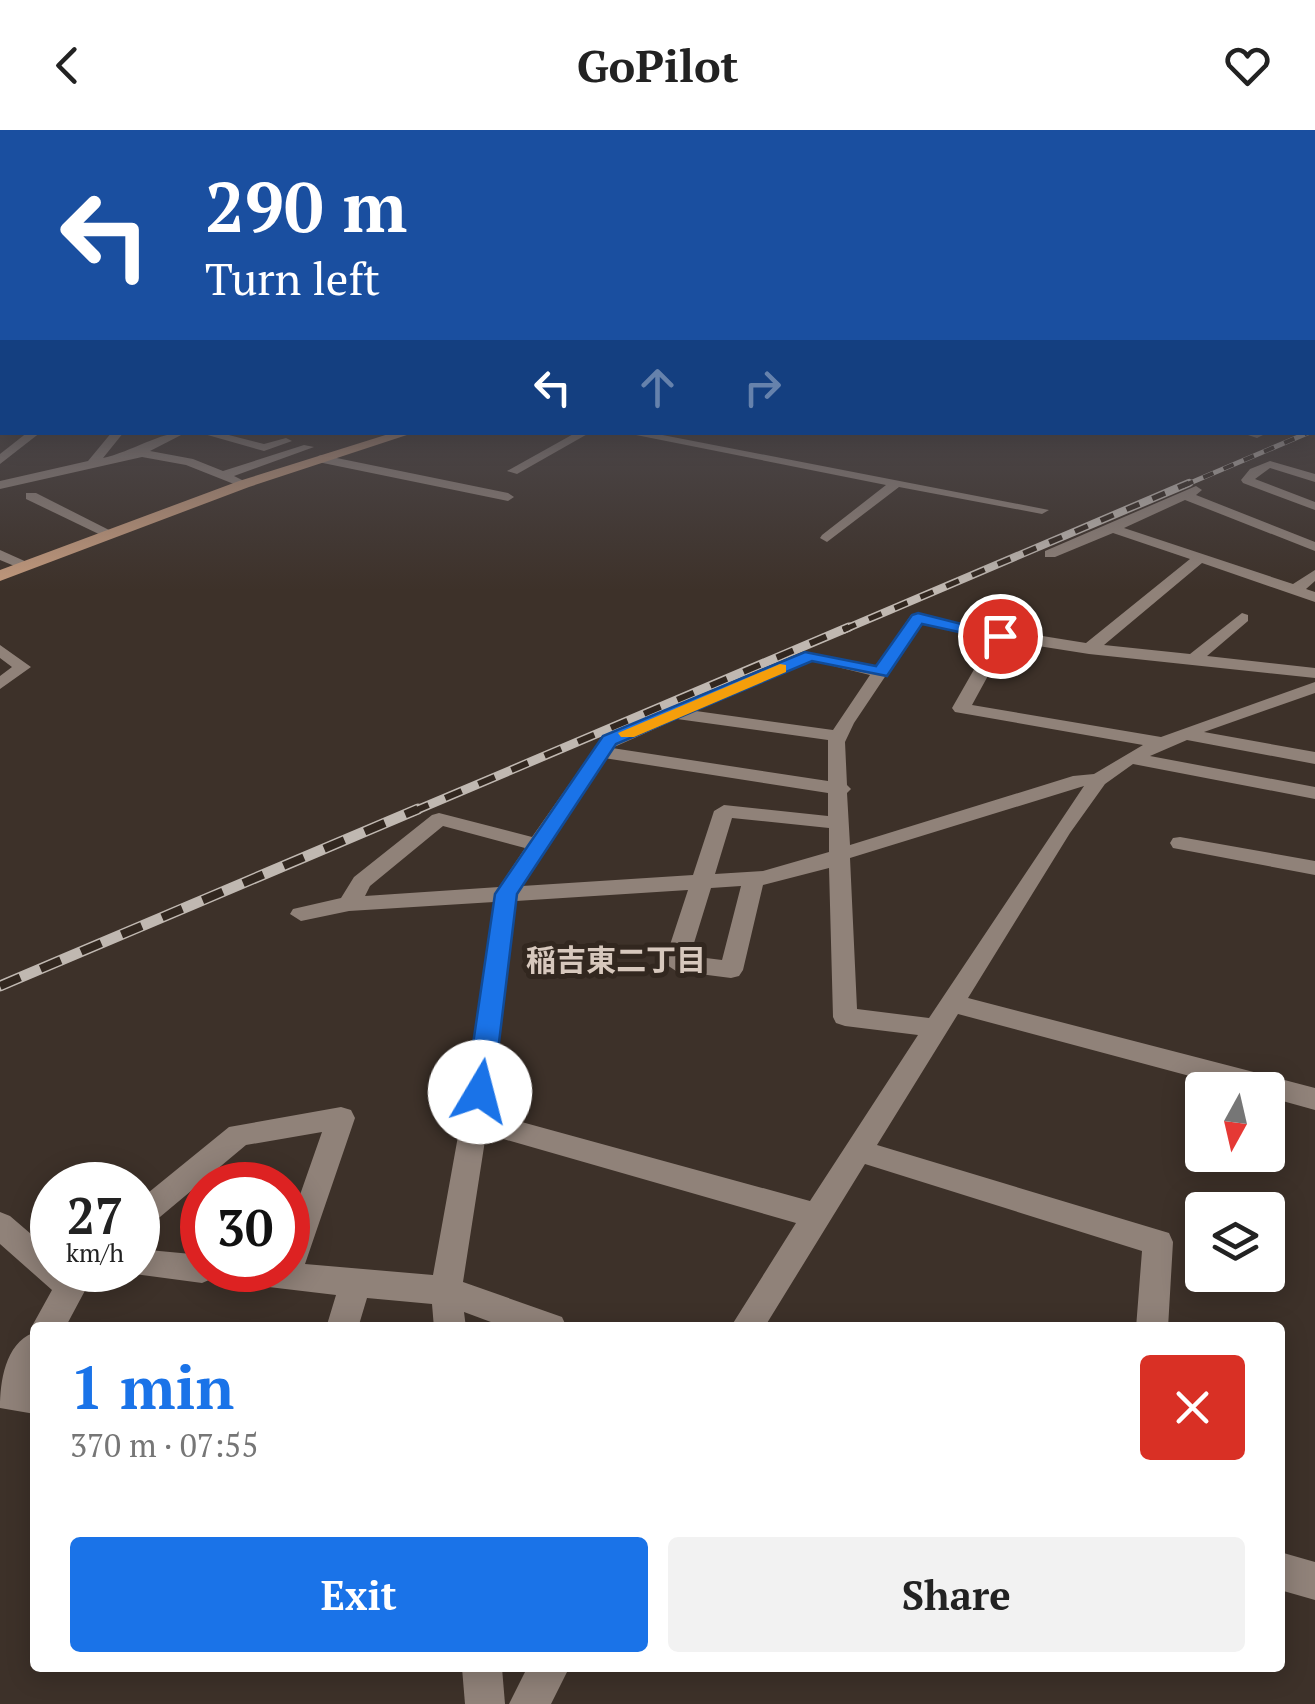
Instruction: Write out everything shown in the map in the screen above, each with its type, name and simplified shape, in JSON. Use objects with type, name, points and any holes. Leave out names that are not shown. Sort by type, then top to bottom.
[{"type":"main road","points":[[0,576],[244,484],[370,444]]},
{"type":"street","points":[[0,460],[20,444]]},
{"type":"street","points":[[94,461],[108,444]]},
{"type":"street","points":[[0,485],[136,454],[156,444]]},
{"type":"street","points":[[250,444],[264,448],[275,444]]},
{"type":"street","points":[[303,444],[329,457],[508,497]]},
{"type":"street","points":[[513,471],[563,444]]},
{"type":"street","points":[[692,444],[1042,510]]},
{"type":"street","points":[[224,474],[308,446]]},
{"type":"street","points":[[136,454],[189,462],[244,484]]},
{"type":"street","points":[[1315,478],[1266,462],[1247,480],[1315,506]]},
{"type":"street","points":[[827,538],[896,483]]},
{"type":"street","points":[[1050,554],[1192,493],[1315,546]]},
{"type":"street","points":[[31,496],[110,534]]},
{"type":"street","points":[[1112,528],[1315,597]]},
{"type":"street","points":[[0,554],[24,566]]},
{"type":"street","points":[[1089,648],[1200,558]]},
{"type":"street","points":[[1295,590],[1315,574]]},
{"type":"street","points":[[936,1028],[845,1017],[839,736],[918,618],[1000,636],[1315,672]]},
{"type":"street","points":[[1194,660],[1242,618]]},
{"type":"street","points":[[1000,636],[961,708],[1315,758]]},
{"type":"street","points":[[0,650],[22,668],[0,684]]},
{"type":"street","points":[[449,1322],[446,1291],[475,1120],[506,894],[599,752],[610,740],[811,656],[880,672]]},
{"type":"street","points":[[750,1322],[1098,780],[1130,758],[1172,738],[1315,687]]},
{"type":"street","points":[[675,713],[839,736]]},
{"type":"street","points":[[599,752],[840,789]]},
{"type":"street","points":[[1130,758],[1315,793]]},
{"type":"street","points":[[300,914],[348,904],[754,878],[822,863],[1080,780],[1098,780]]},
{"type":"street","points":[[754,878],[731,970],[676,963],[724,811],[842,823]]},
{"type":"street","points":[[348,904],[362,882],[440,819],[538,845]]},
{"type":"street","points":[[1180,843],[1315,868]]},
{"type":"street","points":[[952,1003],[1315,1098]]},
{"type":"street","points":[[207,1162],[240,1135],[341,1118],[310,1207]]},
{"type":"street","points":[[475,1120],[815,1215]]},
{"type":"street","points":[[857,1150],[1158,1242],[1152,1322]]},
{"type":"street","points":[[160,1200],[180,1184]]},
{"type":"street","points":[[0,1225],[30,1246]]},
{"type":"street","points":[[310,1278],[446,1291],[533,1322]]},
{"type":"street","points":[[344,1322],[356,1282]]},
{"type":"street","points":[[50,1322],[68,1292]]},
{"type":"street","points":[[30,1357],[8,1395],[30,1397]]},
{"type":"street","points":[[1285,1572],[1315,1581]]},
{"type":"street","points":[[482,1672],[485,1704]]},
{"type":"street","points":[[529,1704],[547,1672]]},
{"type":"railway","points":[[1183,486],[1281,444]]},
{"type":"railway","points":[[843,630],[1189,483]]},
{"type":"railway","points":[[412,812],[849,627]]},
{"type":"railway","points":[[0,986],[418,809]]},
{"type":"slow traffic","points":[[628,733],[780,669]]},
{"type":"district","name":"稲吉東二丁目","points":[[616,961]]},
{"type":"route","points":[[480,1092],[506,894],[610,740],[811,656],[880,672],[918,618],[1000,636]]}]
